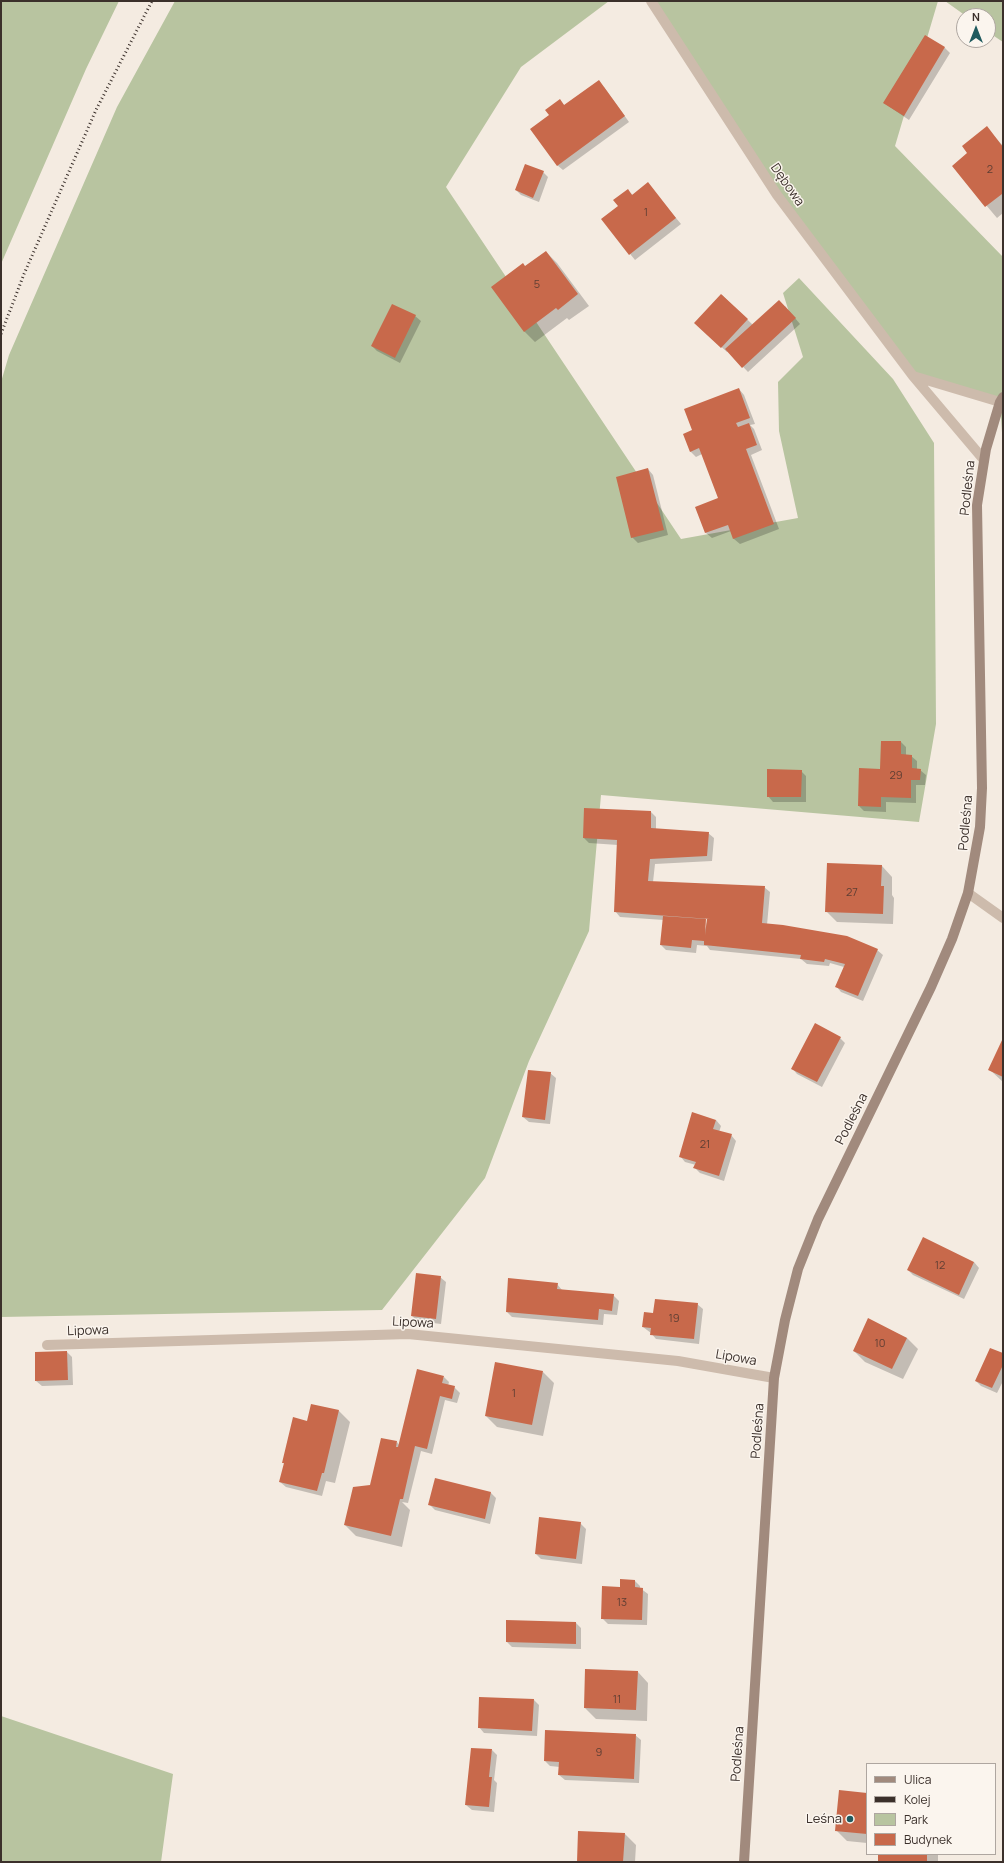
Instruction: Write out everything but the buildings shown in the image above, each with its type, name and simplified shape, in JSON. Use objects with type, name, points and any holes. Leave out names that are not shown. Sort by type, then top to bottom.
[{"type":"street","name":"Dębowa","points":[[651,1],[777,195],[912,376],[984,460]]},
{"type":"street","points":[[912,376],[1001,400]]},
{"type":"street","name":"Podleśna","points":[[744,1862],[774,1378],[785,1320],[798,1269],[818,1219],[931,987],[952,939],[968,893],[980,827],[982,788],[976,505],[984,460],[1001,400]]},
{"type":"street","points":[[968,893],[1003,918]]},
{"type":"street","name":"Lipowa","points":[[48,1345],[408,1334],[678,1361],[774,1378]]},
{"type":"green space","points":[[1,1],[119,1],[86,69],[1,264]]},
{"type":"green space","points":[[175,1],[609,1],[521,67],[446,187],[681,539],[798,518],[779,431],[778,382],[803,357],[783,293],[799,278],[893,379],[934,443],[936,724],[919,822],[601,795],[589,931],[529,1061],[485,1178],[382,1310],[1,1317],[1,382],[9,355],[117,107]]},
{"type":"green space","points":[[651,1],[938,1],[895,146],[1003,257],[1003,448],[1000,402],[913,376],[749,151]]},
{"type":"green space","points":[[945,1],[1003,1],[1003,42],[996,37],[996,8],[956,9]]},
{"type":"green space","points":[[1,1716],[173,1774],[161,1862],[1,1862]]},
{"type":"railway","points":[[1,334],[24,274],[96,110],[152,1]]},
{"type":"place","name":"Leśna","points":[[850,1819]]}]
